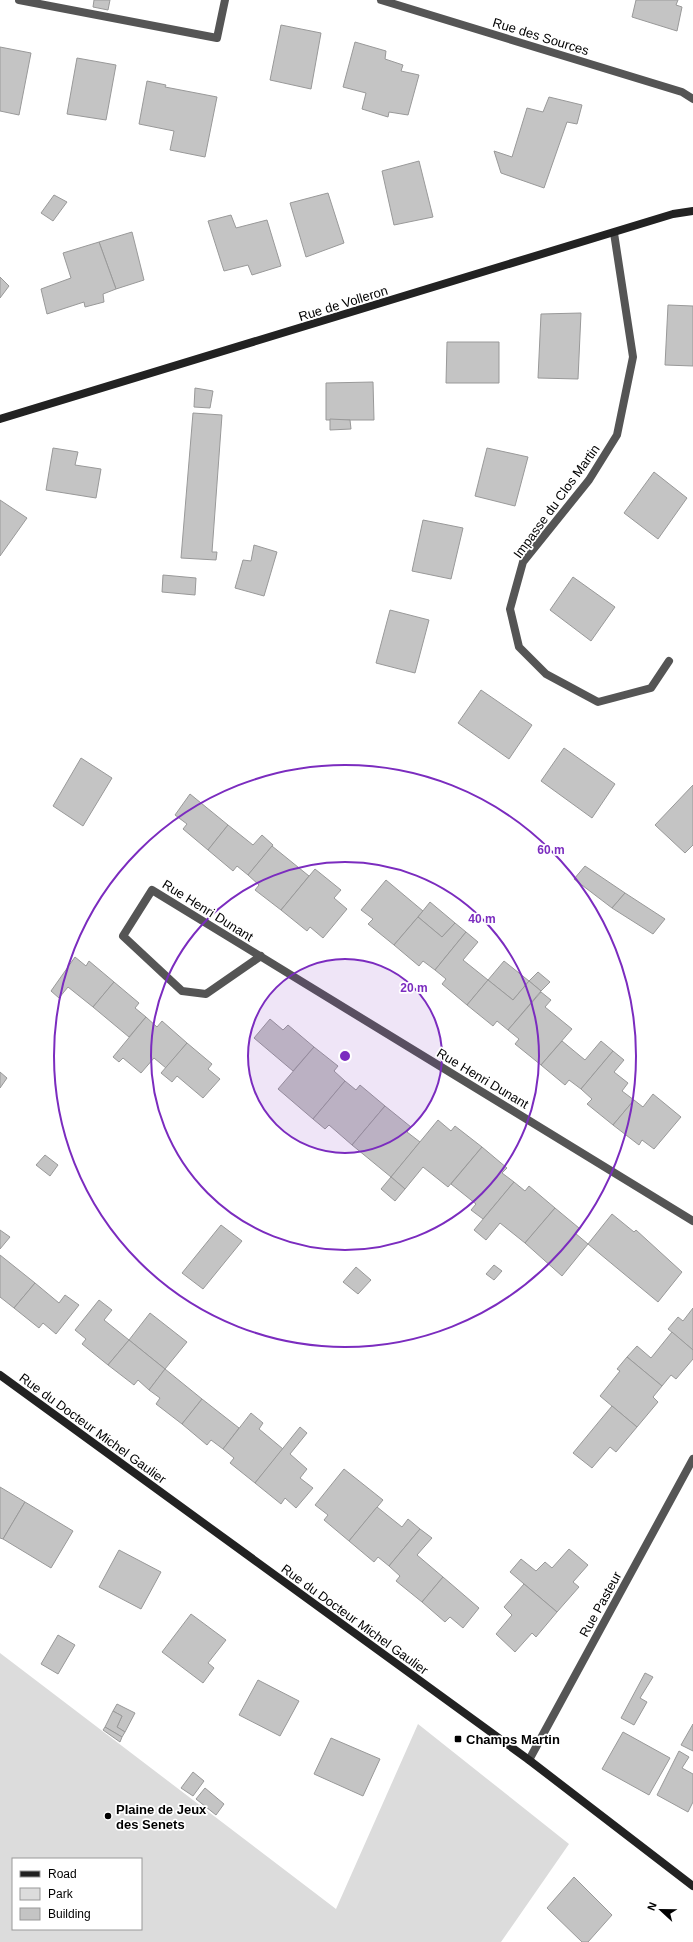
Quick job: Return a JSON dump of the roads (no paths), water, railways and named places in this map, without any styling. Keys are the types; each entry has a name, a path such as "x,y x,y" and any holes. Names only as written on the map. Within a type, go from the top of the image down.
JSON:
{"street":[{"path":"19,0 217,38 226,0"},
{"name":"Rue des Sources","path":"382,0 682,92 693,99"},
{"name":"Rue de Volleron","path":"0,419 673,214 693,211"},
{"name":"Impasse du Clos Martin","path":"614,233 632,357 617,435 589,480 523,562 510,610 518,648 546,674 598,702 651,688 669,661"},
{"name":"Rue Henri Dunant","path":"261,956 206,994 182,991 123,936 152,890 261,956 693,1221"},
{"name":"Rue du Docteur Michel Gaulier","path":"0,1375 529,1760 693,1886"},
{"name":"Rue Pasteur","path":"529,1760 693,1460"}],"place":[{"name":"Champs Martin","path":"458,1739"},
{"name":"Plaine de Jeux des Senets","path":"108,1816"}]}
